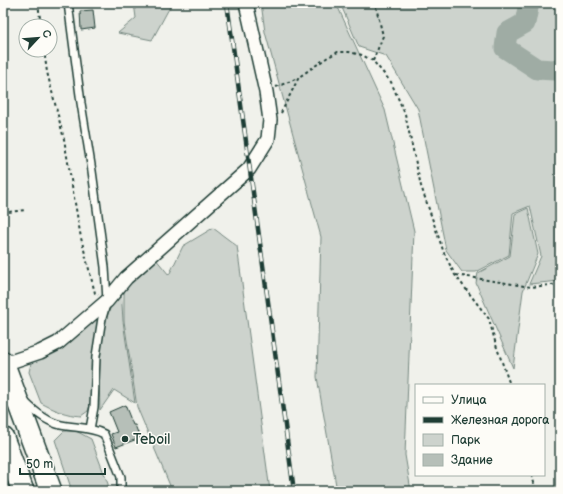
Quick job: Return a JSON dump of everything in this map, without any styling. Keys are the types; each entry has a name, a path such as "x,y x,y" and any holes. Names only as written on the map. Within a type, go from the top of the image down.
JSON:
{"main road":[{"path":"3,363 51,491"},
{"path":"3,438 23,491"}],"street":[{"path":"3,363 40,352 58,343 107,301 126,278 250,169 268,139 270,120 266,92 246,3"}],"lane":[{"path":"68,3 105,267 107,301 102,318 96,356 94,407 90,429"},
{"path":"14,392 34,411 44,418 60,425 90,429 104,434 121,477 120,491"}],"path":[{"path":"38,3 39,18"},
{"path":"373,61 383,36 375,3"},
{"path":"266,92 299,77 328,56 338,52 349,52 362,55 373,61 391,82 405,114 421,186 444,254 455,275 489,319 496,345 510,384"},
{"path":"45,58 47,72 64,139 81,238 95,293 107,301"},
{"path":"278,118 299,77"},
{"path":"3,211 8,212 26,210"},
{"path":"455,275 531,287 560,284"},
{"path":"532,476 536,491"}],"green space":[{"path":"134,3 172,3 152,40 118,33 136,18"},
{"path":"261,3 336,3 385,110 414,231 405,455 411,491 337,491 317,377 321,237 265,32"},
{"path":"340,3 525,3 522,21 503,32 502,51 537,73 554,74 560,72 560,281 529,284 541,256 530,206 513,213 509,255 476,272 462,272 446,250 418,109 386,56 359,47"},
{"path":"532,3 560,3 560,65 546,65 533,61 509,46 511,35 528,26"},
{"path":"528,208 538,254 523,291 513,368 476,283 478,273 510,256 515,214"},
{"path":"213,228 237,246 270,491 170,491 171,488 137,407 124,321 124,289 155,258 169,275 183,246"},
{"path":"121,289 123,321 135,403 114,390 100,410 99,374 102,336 109,311"},
{"path":"101,312 92,357 91,402 88,411 81,416 70,415 41,403 29,372 32,359"},
{"path":"64,431 76,431 91,439 108,484 108,491 72,491 55,440"}],"building":[{"path":"93,10 95,28 81,30 80,11"},
{"path":"125,405 140,438 116,447 111,434 117,432 109,412"}],"waterway":[{"path":"529,3 525,23 507,33 505,48 537,69 554,70 560,68"}],"railway":[{"path":"227,3 294,491"}],"place":[{"name":"Teboil","path":"125,439"}]}
